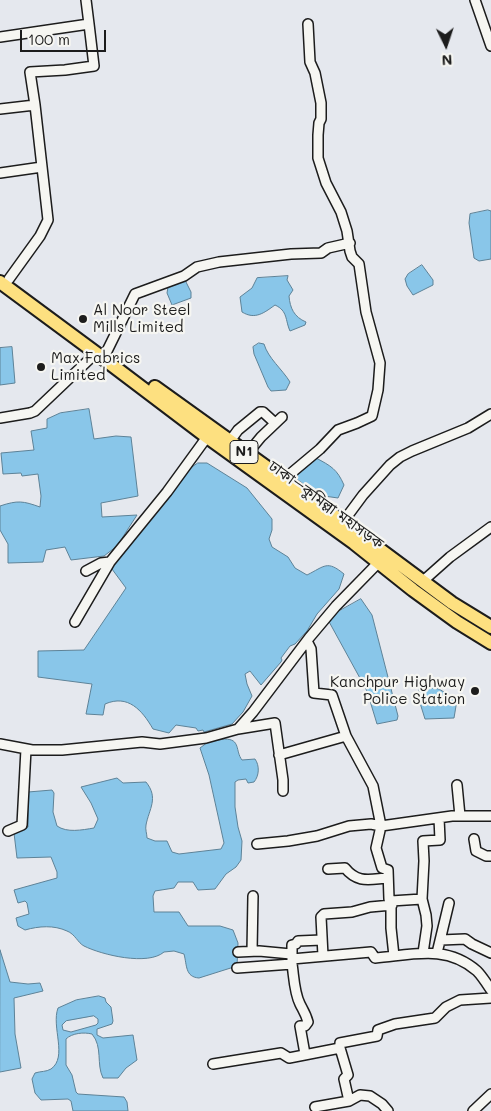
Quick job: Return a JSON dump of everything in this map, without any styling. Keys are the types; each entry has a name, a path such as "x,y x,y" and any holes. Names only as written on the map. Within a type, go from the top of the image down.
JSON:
{"highway":[{"name":"ঢাকা–কুমিল্লা মহাসড়ক","path":"3,278 102,352 230,441 468,614 491,627"},
{"name":"ঢাকা–কুমিল্লা মহাসড়ক","path":"102,352 207,437 354,543 413,590 491,643"},
{"name":"N1","path":"413,590 425,608 456,631 491,651"}],"street":[{"path":"3,278 40,236 48,220 30,72 94,66 86,0"},
{"path":"475,0 491,46"},
{"path":"0,37 89,24"},
{"path":"283,480 320,449 334,433 372,416 375,408 380,363 366,312 359,264 352,257 342,212 326,183 318,158 321,103 315,73 310,62 308,24"},
{"path":"0,109 35,105"},
{"path":"0,173 42,167"},
{"path":"0,418 35,411 102,352 135,294 184,276 197,267 219,262 291,254 321,253 328,248 350,244"},
{"path":"230,441 238,430 260,412 263,412 275,423"},
{"path":"343,522 363,495 400,457 468,428 491,414"},
{"path":"247,454 261,437 282,418"},
{"path":"75,622 110,562 167,492 207,437"},
{"path":"423,581 450,557 491,527"},
{"path":"86,571 101,563 110,562"},
{"path":"238,729 336,606 378,564"},
{"path":"307,641 311,649 314,693 332,695 346,736 373,786 381,826 376,848 382,868 388,870 389,899 392,903 391,928 394,956"},
{"path":"0,744 26,749 62,750 142,742 160,744 206,738 238,729 275,723 283,791"},
{"path":"279,755 346,736"},
{"path":"8,831 22,825 26,749"},
{"path":"457,785 460,816"},
{"path":"257,844 317,836 349,826 371,824 381,826 460,816 491,816"},
{"path":"423,953 426,920 422,899 424,861 422,840 440,840 439,818"},
{"path":"474,839 476,851 486,856 491,856"},
{"path":"328,869 345,868 352,876 360,880 388,878"},
{"path":"252,951 253,896"},
{"path":"324,956 321,917 324,914 352,912 370,907 422,899"},
{"path":"437,954 448,903"},
{"path":"441,940 465,939 491,953"},
{"path":"305,1054 300,1026 305,1026 308,1022 296,990 292,945 298,941 322,940"},
{"path":"238,952 252,951 292,959"},
{"path":"237,968 292,959 371,952 375,958 423,953 450,955 463,960 478,972 491,990"},
{"path":"349,1100 344,1079 348,1075 340,1044 377,1036 378,1030 396,1024 435,1018 446,1007 460,1000 491,998"},
{"path":"213,1064 281,1053 289,1058 340,1048"},
{"path":"473,1111 491,1094"},
{"path":"316,1107 349,1100 360,1095 370,1096 382,1104 388,1111"}],"water":[{"path":"491,211 491,259 479,261 474,258 469,223 470,214"},
{"path":"422,265 433,280 433,285 413,295 405,279 408,274"},
{"path":"288,276 287,280 293,290 289,296 290,304 298,318 306,322 305,325 290,331 284,313 275,305 263,313 255,315 242,312 240,297 252,288 257,278"},
{"path":"185,280 191,292 191,298 172,305 167,293 168,287 176,282"},
{"path":"259,343 264,344 269,354 290,382 286,390 271,391 268,387 254,354 253,347"},
{"path":"12,347 15,383 0,385 0,348"},
{"path":"89,409 94,439 116,436 131,437 138,496 101,503 102,517 137,515 117,546 104,556 71,560 65,547 46,550 43,562 8,563 8,544 0,530 0,506 20,502 40,507 41,496 38,474 22,476 21,473 3,474 1,453 34,450 31,431 47,428 47,419 60,413"},
{"path":"316,458 333,468 339,475 344,485 338,498 324,496 321,490 296,486 292,480 294,472"},
{"path":"198,463 207,463 247,488 272,519 272,530 269,539 272,547 288,557 295,568 307,575 322,567 330,566 344,574 339,589 317,614 307,631 295,644 290,646 281,658 281,662 261,685 250,671 245,674 252,696 243,712 232,724 204,732 203,730 198,731 196,728 176,725 169,733 153,729 139,710 121,701 105,704 103,715 86,714 92,684 38,677 38,651 84,650 126,588 109,565 188,470"},
{"path":"361,599 372,615 398,716 397,720 377,724 367,691 327,618"},
{"path":"419,686 439,689 457,700 454,718 425,719 420,703"},
{"path":"225,739 236,743 242,760 255,759 258,768 257,777 254,782 248,783 246,779 235,782 235,807 242,841 241,860 236,867 226,874 215,889 198,890 193,882 178,882 174,888 155,891 153,896 154,912 179,912 188,926 220,926 233,930 238,943 237,966 199,978 189,973 184,954 174,951 164,952 147,958 125,958 102,953 84,946 70,932 62,929 46,927 25,930 18,926 16,918 29,914 27,903 25,901 18,903 14,890 57,878 57,872 51,857 17,858 14,833 28,827 28,792 52,790 54,793 53,812 57,826 65,830 80,830 94,828 98,819 81,787 117,778 123,783 146,782 153,798 146,827 147,838 155,841 167,841 172,852 179,854 221,849 224,843 209,775 200,748 208,742"},
{"path":"0,950 10,982 40,983 43,991 14,998 15,1034 21,1068 0,1072"},
{"path":"99,996 105,998 111,1007 113,1021 112,1024 97,1029 97,1035 103,1038 133,1035 137,1060 126,1068 118,1078 103,1078 97,1044 92,1034 71,1035 66,1039 66,1065 72,1075 76,1092 78,1094 124,1097 127,1102 128,1111 73,1111 71,1101 68,1099 41,1100 35,1093 32,1079 35,1073 51,1069 56,1064 58,1057 56,1016 58,1008 76,1000","holes":["94,1016 98,1019 96,1025 71,1032 63,1030 62,1025 66,1021"]}],"place":[{"name":"Al Noor Steel Mills Limited","path":"83,319"},
{"name":"Max Fabrics Limited","path":"41,367"},
{"name":"Kanchpur Highway Police Station","path":"475,691"}]}
